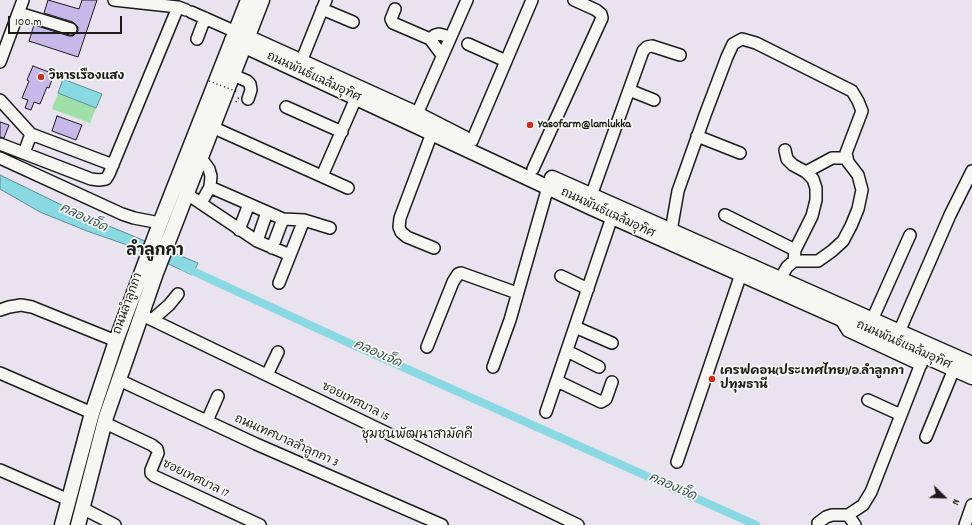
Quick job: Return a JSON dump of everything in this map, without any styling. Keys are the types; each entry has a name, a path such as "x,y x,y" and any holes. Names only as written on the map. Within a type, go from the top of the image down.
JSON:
{"main road":[{"name":"ถนนลำลูกกา","path":"78,525 105,423 119,380 148,317 156,273 233,75 248,0"},
{"name":"ถนนลำลูกกา","path":"62,525 92,413 142,268 159,224 240,39 262,0"},
{"name":"ถนนพันธ์แฉล้มอุทิศ","path":"240,39 301,62 417,114 591,196 899,332 972,367"},
{"name":"ถนนพันธ์แฉล้มอุทิศ","path":"240,39 356,98 612,217 840,318 922,360 954,369 972,367"}],"street":[{"path":"0,62 23,0"},
{"path":"114,0 185,10 205,18 240,39"},
{"path":"417,114 467,0"},
{"path":"472,141 532,0"},
{"path":"533,169 602,18 601,14 596,10 574,0"},
{"path":"301,62 324,5 353,22"},
{"path":"395,9 391,18 393,23 430,39 442,55"},
{"path":"0,144 91,179 106,179 185,10"},
{"path":"19,13 71,29"},
{"path":"197,39 205,18"},
{"path":"430,39 439,34 450,37"},
{"path":"671,231 678,191 727,57 733,44 742,39 756,43 852,91 862,111 846,153 848,162 858,175 862,190 858,209 851,226 843,241 832,251 818,260 794,262 787,267 780,279"},
{"path":"468,44 506,62"},
{"path":"591,196 643,51 647,46 652,46 680,55"},
{"path":"233,75 247,81 250,84 250,90 243,93"},
{"path":"629,90 654,100"},
{"path":"322,176 356,98"},
{"path":"0,100 31,134 113,165"},
{"path":"286,107 342,132"},
{"path":"212,127 348,188"},
{"path":"432,133 400,218 399,227 401,232 408,237 434,248"},
{"path":"24,153 31,134"},
{"path":"697,136 740,152"},
{"path":"785,150 787,159 792,165 806,172 813,179 816,188 816,200 812,216 795,250 794,262"},
{"path":"0,158 83,197 134,218 159,224"},
{"path":"200,158 209,170 211,176 210,187 201,203"},
{"path":"806,172 832,158 846,158"},
{"path":"899,332 950,215 972,171"},
{"path":"83,197 91,179"},
{"path":"210,187 283,219 304,220 330,228"},
{"path":"493,367 510,320 548,187"},
{"path":"187,194 256,241 290,255"},
{"path":"239,230 249,204"},
{"path":"256,241 267,212"},
{"path":"725,215 795,250"},
{"path":"546,412 612,217"},
{"path":"272,248 283,219"},
{"path":"279,283 304,220"},
{"path":"872,320 910,236"},
{"path":"427,347 452,282 458,274 461,273 517,293"},
{"path":"677,462 741,274"},
{"path":"561,276 588,289"},
{"path":"148,317 169,305 178,294"},
{"path":"0,310 21,305 32,307 116,341"},
{"name":"ซอยเทศบาล 15","path":"148,317 578,525"},
{"path":"575,328 612,343"},
{"path":"567,351 599,367"},
{"path":"267,375 278,352"},
{"path":"818,523 826,517 832,515 848,515 863,504 871,492 922,360"},
{"path":"926,437 954,369"},
{"path":"0,373 92,413"},
{"name":"ถนนเทศบาลลำลูกกา 3","path":"119,380 256,444 442,525"},
{"path":"557,381 601,402 606,399 612,382"},
{"path":"207,421 218,396"},
{"path":"868,400 901,415"},
{"name":"ซอยเทศบาล 17","path":"105,423 156,447 158,452 151,470 151,473 154,476 260,525"},
{"path":"0,471 68,500"},
{"path":"965,525 972,505"},
{"path":"82,508 115,525"},
{"path":"848,515 855,525"}],"path":[{"path":"209,81 238,92"}],"green space":[{"path":"58,93 96,108 90,123 52,109"}],"water":[{"path":"63,79 102,94 96,108 58,93"},
{"path":"0,175 80,214 198,263 192,275 130,246 40,212 0,189"}],"building":[{"path":"48,0 79,9 82,0 97,0 78,57 29,41 34,25 69,36 73,36 78,31 78,27 73,22 44,13"},
{"path":"33,66 54,74 49,88 47,87 40,104 34,102 31,110 25,108 28,100 22,98"},
{"path":"57,116 82,125 76,140 52,131"},
{"path":"0,122 9,125 4,138 0,137"}],"waterway":[{"name":"คลองเจ็ด","path":"184,267 349,343 756,525"}],"place":[{"name":"วิหารเรืองแสง","path":"41,77"},
{"name":"Yasofarm@lamlukka","path":"530,125"},
{"name":"เครฟคอน(ประเทศไทย)/อ.ลำลูกกา ปทุมธานี","path":"712,379"}],"district":[{"name":"ลำลูกกา","path":"155,253"},
{"name":"ชุมชนพัฒนาสามัคคี","path":"417,436"}]}
